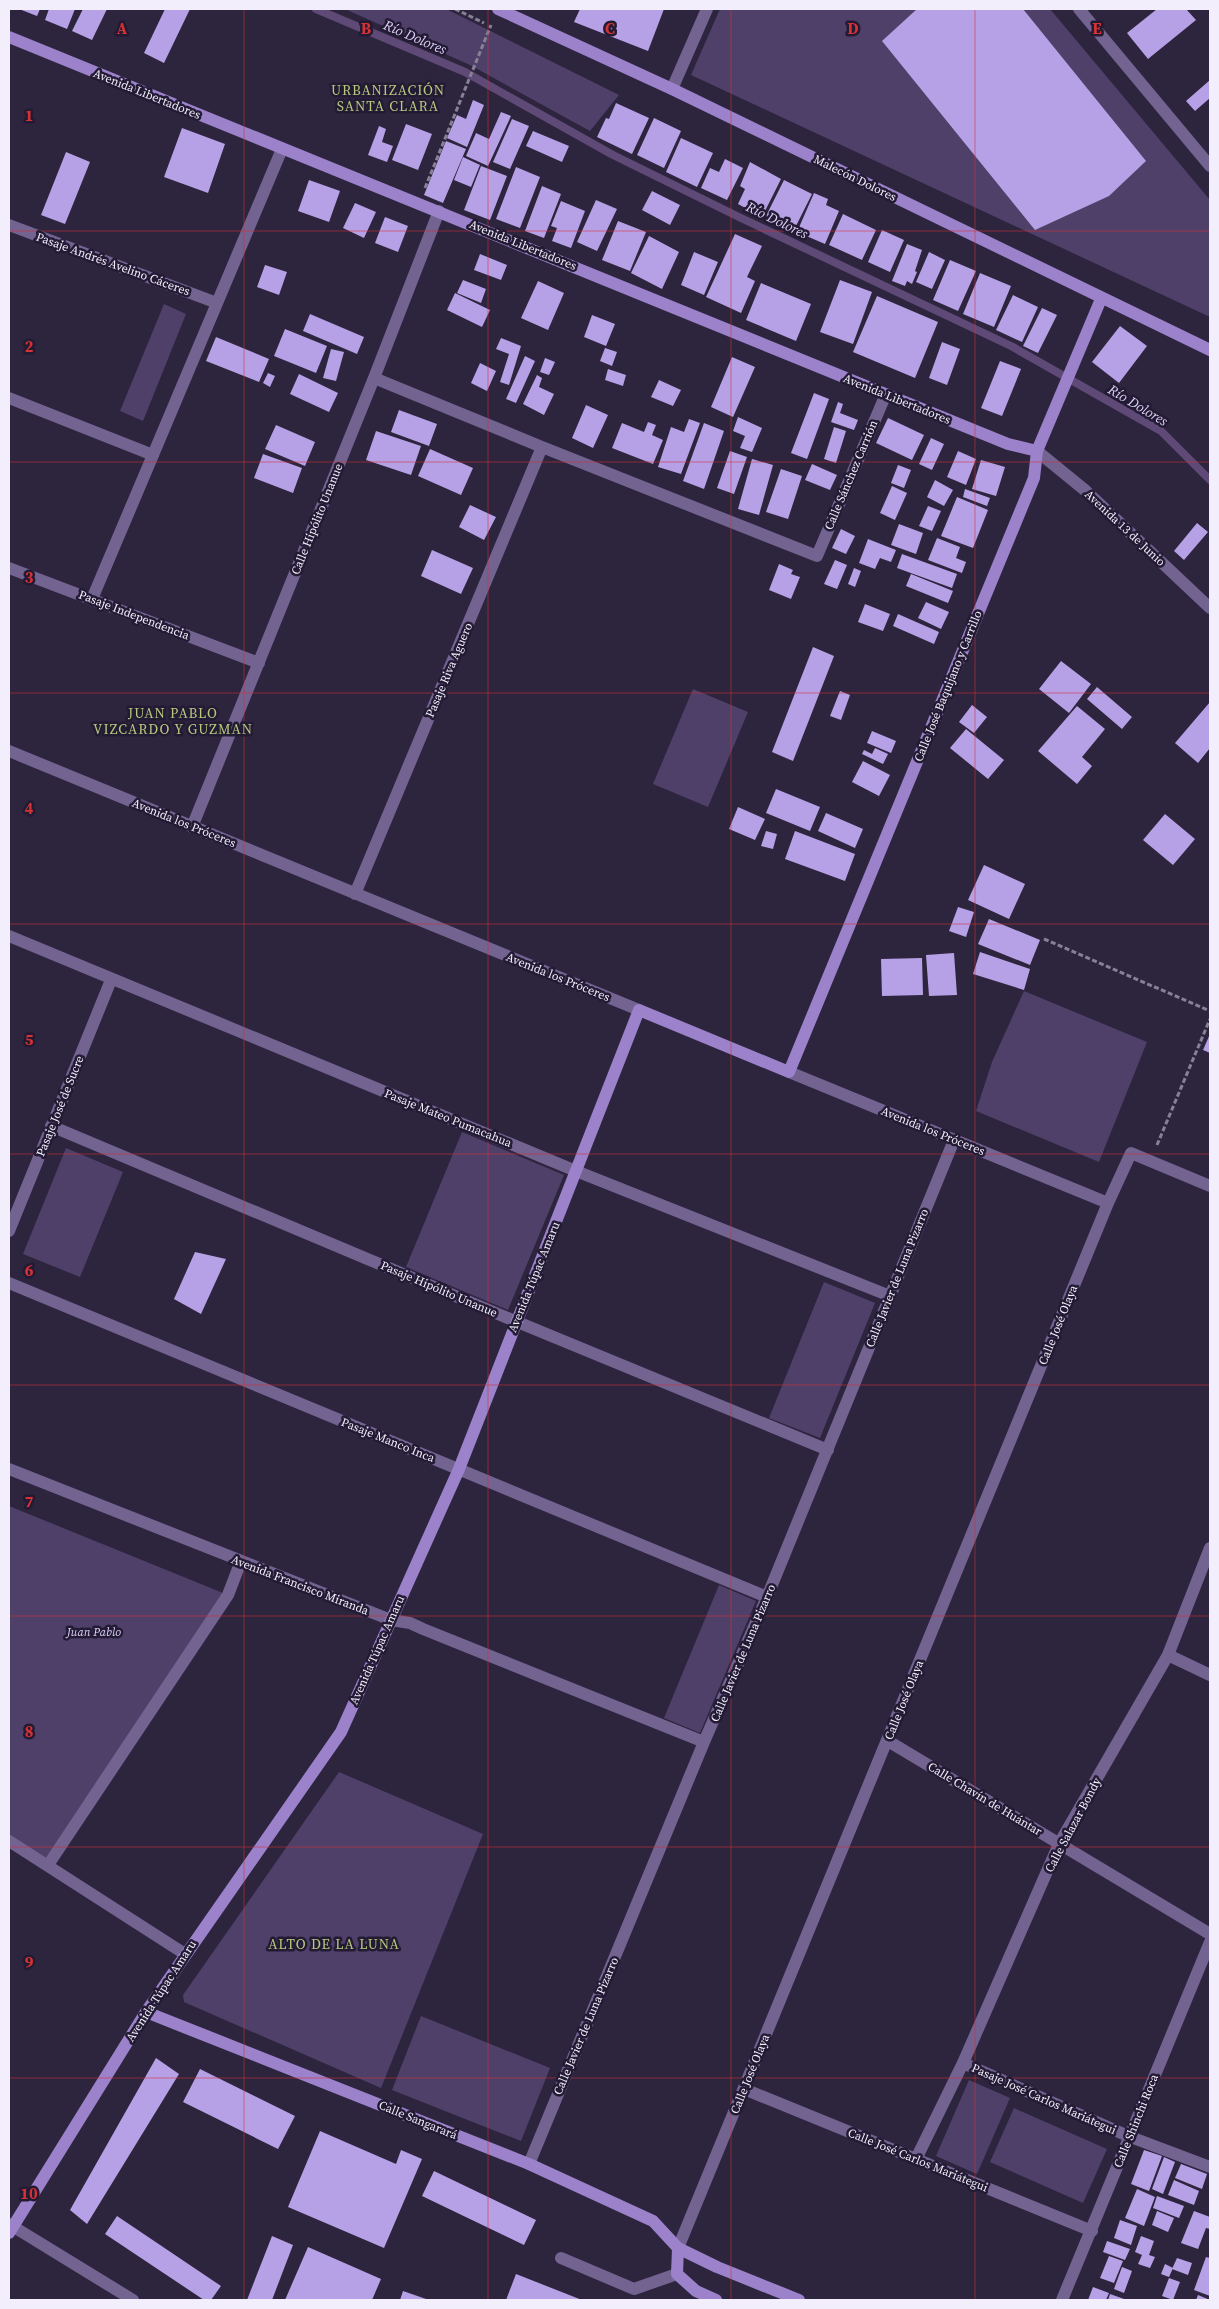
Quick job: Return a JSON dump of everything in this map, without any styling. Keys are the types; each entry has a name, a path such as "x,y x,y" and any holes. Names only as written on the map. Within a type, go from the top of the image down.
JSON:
{"street":[{"name":"Malecón Dolores","path":"498,9 672,89 1101,299 1210,350"},
{"path":"672,89 707,9"},
{"path":"1079,9 1210,166"},
{"name":"Avenida Libertadores","path":"9,37 282,149 439,210 1008,444 1037,451"},
{"path":"92,599 282,149"},
{"name":"Calle Hipólito Unanue","path":"192,827 260,663 439,210"},
{"name":"Pasaje Andrés Avelino Cáceres","path":"9,225 218,302"},
{"name":"Calle José Baquijano y Carrillo","path":"789,1072 1034,478 1037,451 1101,299"},
{"path":"374,378 542,447"},
{"name":"Calle Sánchez Carrión","path":"542,447 817,556 886,394"},
{"path":"9,398 153,455"},
{"name":"Pasaje Riva Aguero","path":"355,894 542,447"},
{"name":"Avenida 13 de Junio","path":"1037,451 1086,490 1210,608"},
{"name":"Pasaje Independencia","path":"9,568 260,663"},
{"name":"Avenida los Próceres","path":"9,751 1108,1204"},
{"name":"Pasaje Mateo Pumacahua","path":"9,936 111,980 576,1171 890,1296"},
{"name":"Pasaje José de Sucre","path":"9,1231 111,980"},
{"name":"Avenida Túpac Amaru","path":"10,2228 146,2012 341,1732 459,1469 515,1321 639,1010"},
{"name":"Pasaje Hipólito Unanue","path":"51,1126 828,1450"},
{"name":"Calle Javier de Luna Pizarro","path":"529,2164 704,1742 768,1597 954,1140"},
{"name":"Calle José Olaya","path":"678,2248 1108,1204 1131,1153 1150,1161"},
{"path":"1150,1161 1210,1186"},
{"name":"Pasaje Manco Inca","path":"9,1283 768,1597"},
{"name":"Avenida Francisco Miranda","path":"9,1469 391,1620 410,1624 704,1742"},
{"name":"Calle Salazar Bondy","path":"916,2159 962,2063 1059,1844 1168,1655 1210,1548"},
{"path":"48,1865 228,1595 241,1561"},
{"path":"1168,1655 1210,1675"},
{"name":"Calle Chavín de Huántar","path":"888,1741 1210,1934"},
{"path":"9,1841 185,1954"},
{"name":"Calle Shinchi Roca","path":"1062,2300 1092,2231 1128,2136 1210,1942"},
{"name":"Calle Sangarará","path":"146,2012 529,2164 653,2221 678,2248"},
{"name":"Pasaje José Carlos Mariátegui","path":"962,2063 1128,2136 1210,2167"},
{"name":"Calle José Carlos Mariátegui","path":"744,2089 1092,2231"},
{"path":"10,2228 133,2300"},
{"path":"677,2274 678,2248 717,2267 799,2300"},
{"path":"561,2258 634,2289 677,2274"},
{"path":"677,2274 696,2291 716,2300"}],"path":[{"path":"455,9 490,26"},
{"path":"419,202 480,48 498,9"},
{"path":"1044,940 1210,1011"},
{"path":"1150,1161 1210,1019"}],"green space":[{"path":"345,9 446,9 619,95 590,131 470,65"},
{"path":"720,9 1050,9 1210,200 1210,317 691,75"},
{"path":"164,304 186,314 143,421 120,411"},
{"path":"693,689 748,712 708,807 653,784"},
{"path":"1024,991 1147,1042 1099,1162 976,1111 992,1062"},
{"path":"462,1132 564,1175 508,1310 406,1267"},
{"path":"66,1148 123,1172 80,1277 23,1254"},
{"path":"824,1282 875,1303 820,1438 769,1418"},
{"name":"Juan Pablo","path":"9,1506 223,1593 42,1863 9,1841"},
{"path":"719,1585 756,1601 700,1733 664,1718"},
{"path":"339,1772 483,1834 381,2088 184,2002 183,1995"},
{"path":"421,2016 550,2068 521,2141 392,2090"},
{"path":"969,2080 1010,2098 977,2174 936,2156"},
{"path":"1014,2108 1107,2149 1083,2203 990,2162"}],"building":[{"path":"19,9 40,9 37,16"},
{"path":"49,9 75,9 67,29 45,20"},
{"path":"83,9 107,9 92,40 72,31"},
{"path":"165,9 190,9 164,63 144,53"},
{"path":"580,9 664,9 648,51 574,22"},
{"path":"917,9 1023,9 1146,161 1109,196 1035,230 882,41"},
{"path":"1157,9 1186,9 1196,20 1148,59 1127,33"},
{"path":"1210,80 1210,98 1195,111 1186,101"},
{"path":"473,100 484,105 467,147 447,138 457,115 466,119"},
{"path":"616,103 649,118 632,154 597,137 606,118 609,119"},
{"path":"501,112 511,116 488,166 466,156 476,133 489,139"},
{"path":"654,118 681,131 664,168 637,155"},
{"path":"512,119 529,126 510,169 493,162"},
{"path":"406,124 432,134 418,170 392,160"},
{"path":"379,126 386,129 382,142 393,146 387,162 368,155"},
{"path":"182,128 225,144 208,193 164,177"},
{"path":"533,131 569,146 562,162 526,146"},
{"path":"681,138 713,153 697,187 666,172"},
{"path":"446,141 466,149 443,203 424,195"},
{"path":"66,152 90,162 65,224 41,215"},
{"path":"463,157 480,165 471,187 454,180"},
{"path":"725,159 743,168 727,200 701,188 710,168 719,172"},
{"path":"750,162 781,179 762,217 738,204 745,189 740,186"},
{"path":"481,166 507,176 490,220 464,210"},
{"path":"516,167 540,177 520,228 496,219"},
{"path":"309,180 340,191 329,222 298,211"},
{"path":"784,180 812,194 794,230 766,216"},
{"path":"542,186 561,194 544,238 525,231"},
{"path":"652,191 680,205 670,225 642,210"},
{"path":"814,193 828,199 826,205 839,211 825,244 797,232"},
{"path":"596,200 617,209 597,251 577,242"},
{"path":"561,201 585,211 571,248 552,241 557,228 551,226"},
{"path":"355,203 376,212 364,238 343,228"},
{"path":"843,214 876,230 862,260 829,245"},
{"path":"385,217 408,226 398,252 375,243"},
{"path":"618,221 646,232 630,271 602,260"},
{"path":"882,230 904,240 890,272 868,262"},
{"path":"735,234 762,246 747,277 755,281 741,313 706,297"},
{"path":"649,236 679,252 662,289 631,273"},
{"path":"907,244 922,250 912,284 907,281 905,286 892,281"},
{"path":"694,252 718,262 704,295 681,285"},
{"path":"929,252 945,260 932,289 916,282"},
{"path":"480,254 507,265 501,280 474,270"},
{"path":"950,260 976,271 958,311 933,300"},
{"path":"265,265 287,272 279,295 257,287"},
{"path":"980,273 1011,286 994,327 963,314"},
{"path":"463,280 486,289 481,303 457,293"},
{"path":"840,280 872,292 853,344 820,332"},
{"path":"538,281 564,293 548,330 521,318"},
{"path":"761,283 811,304 796,341 746,320"},
{"path":"455,293 490,310 482,327 447,310"},
{"path":"1013,295 1038,307 1022,342 996,330"},
{"path":"877,296 938,322 915,378 853,352"},
{"path":"1042,308 1057,315 1038,353 1023,346"},
{"path":"310,314 364,337 357,354 303,331"},
{"path":"592,315 615,324 606,346 584,337"},
{"path":"1120,326 1147,346 1119,383 1092,362"},
{"path":"285,329 327,346 316,373 274,356"},
{"path":"216,337 269,359 259,382 206,361"},
{"path":"501,338 521,346 509,385 500,382 509,354 496,349"},
{"path":"942,342 960,349 947,385 929,378"},
{"path":"605,348 617,352 612,366 600,361"},
{"path":"331,349 344,352 336,381 323,378"},
{"path":"525,356 535,361 516,403 506,399"},
{"path":"732,357 755,367 733,417 711,407"},
{"path":"545,358 555,362 549,375 540,372"},
{"path":"1000,361 1021,369 1002,416 981,408"},
{"path":"480,363 496,371 487,391 471,383"},
{"path":"608,369 626,375 623,386 605,380"},
{"path":"268,373 275,376 270,387 263,383"},
{"path":"299,374 338,393 329,412 290,394"},
{"path":"537,375 542,378 539,387 554,394 544,415 523,404"},
{"path":"659,380 681,390 673,406 651,397"},
{"path":"814,393 829,399 807,459 791,453"},
{"path":"838,402 843,404 840,413 858,420 854,430 831,422"},
{"path":"586,405 608,415 593,448 572,438"},
{"path":"399,410 437,424 429,446 391,432"},
{"path":"738,417 762,428 752,452 740,448 745,436 733,431"},
{"path":"888,418 924,435 912,460 876,443"},
{"path":"689,419 700,423 681,474 658,467 671,427 684,432"},
{"path":"648,422 656,425 652,435 663,440 653,464 612,448 622,423 644,432"},
{"path":"704,423 724,431 704,489 683,481"},
{"path":"276,425 315,442 305,466 265,449"},
{"path":"834,427 846,431 836,463 824,459"},
{"path":"376,431 421,446 411,475 366,460"},
{"path":"931,438 944,444 932,470 919,464"},
{"path":"430,449 473,468 461,495 418,476"},
{"path":"730,451 747,457 734,494 717,488"},
{"path":"958,451 976,459 966,485 947,477"},
{"path":"263,454 302,468 293,493 254,478"},
{"path":"752,459 773,465 759,515 738,509"},
{"path":"981,460 1005,467 996,496 972,489"},
{"path":"812,464 837,475 830,490 805,480"},
{"path":"898,465 911,470 904,488 891,483"},
{"path":"781,469 802,476 788,519 766,512"},
{"path":"935,480 953,490 944,506 927,497"},
{"path":"892,486 907,493 895,520 880,513"},
{"path":"965,489 990,498 987,506 963,497"},
{"path":"957,497 988,510 973,548 941,536"},
{"path":"470,505 496,517 484,540 459,527"},
{"path":"928,506 941,511 932,531 919,526"},
{"path":"1197,523 1208,532 1184,560 1174,551"},
{"path":"899,524 923,533 916,554 891,545"},
{"path":"841,529 855,536 846,554 832,548"},
{"path":"937,538 960,547 956,558 966,562 962,573 928,560"},
{"path":"868,539 896,550 891,562 880,558 875,569 859,563"},
{"path":"432,550 473,568 461,594 421,576"},
{"path":"902,554 957,574 952,588 897,568"},
{"path":"835,560 847,565 837,589 824,584"},
{"path":"779,564 793,570 791,574 800,577 791,599 769,590"},
{"path":"854,568 861,571 855,587 848,584"},
{"path":"911,574 953,591 948,603 906,586"},
{"path":"926,602 949,612 941,629 918,618"},
{"path":"865,604 890,614 883,631 858,622"},
{"path":"898,614 939,632 934,644 893,626"},
{"path":"813,647 834,656 793,761 772,752"},
{"path":"1061,661 1091,684 1069,713 1039,689"},
{"path":"1097,687 1132,717 1122,729 1087,699"},
{"path":"840,691 850,695 841,720 830,716"},
{"path":"1210,702 1210,748 1198,763 1175,743"},
{"path":"972,705 987,717 974,733 959,722"},
{"path":"1077,706 1105,729 1082,757 1092,766 1077,784 1038,751"},
{"path":"966,729 1004,760 988,779 950,748"},
{"path":"872,731 896,741 891,753 867,743"},
{"path":"875,748 888,754 883,764 862,754 864,750 872,754"},
{"path":"863,761 890,775 879,796 852,782"},
{"path":"776,789 820,807 810,831 766,813"},
{"path":"738,807 765,819 755,840 729,829"},
{"path":"826,813 863,829 855,848 818,831"},
{"path":"1165,814 1195,839 1173,865 1143,840"},
{"path":"766,831 777,834 773,849 761,846"},
{"path":"795,831 855,854 845,881 785,859"},
{"path":"984,865 1025,884 1009,919 968,900"},
{"path":"958,907 974,912 966,937 949,931"},
{"path":"989,919 1040,940 1030,965 978,944"},
{"path":"980,952 1030,969 1024,990 973,974"},
{"path":"954,953 957,995 929,996 926,955"},
{"path":"922,958 923,995 882,996 881,959"},
{"path":"1210,1034 1210,1053 1203,1050"},
{"path":"195,1252 226,1259 201,1314 174,1299"},
{"path":"156,2058 179,2074 87,2224 70,2210"},
{"path":"200,2069 295,2116 278,2149 183,2102"},
{"path":"320,2131 396,2164 401,2150 422,2159 384,2248 288,2207"},
{"path":"1144,2150 1162,2156 1149,2191 1131,2184"},
{"path":"1164,2157 1175,2162 1163,2194 1152,2189"},
{"path":"1181,2164 1207,2174 1202,2189 1175,2178"},
{"path":"434,2171 536,2220 524,2245 422,2196"},
{"path":"1174,2180 1199,2191 1194,2205 1168,2195"},
{"path":"1137,2189 1155,2197 1144,2226 1125,2218"},
{"path":"1157,2196 1184,2206 1179,2218 1153,2208"},
{"path":"1157,2211 1174,2218 1168,2232 1152,2225"},
{"path":"1194,2211 1210,2217 1210,2229 1206,2228 1198,2249 1181,2243"},
{"path":"117,2216 221,2286 211,2300 204,2300 105,2234"},
{"path":"1120,2220 1137,2226 1131,2245 1114,2238"},
{"path":"272,2236 293,2245 272,2300 247,2300"},
{"path":"1141,2236 1154,2241 1149,2255 1155,2257 1150,2268 1138,2264 1142,2255 1135,2252"},
{"path":"1107,2241 1130,2249 1125,2260 1103,2252"},
{"path":"308,2247 381,2279 372,2300 285,2300"},
{"path":"1109,2256 1123,2261 1114,2283 1100,2278"},
{"path":"1206,2257 1210,2258 1210,2296 1194,2290"},
{"path":"1177,2258 1192,2263 1188,2275 1172,2269"},
{"path":"1165,2264 1173,2268 1169,2277 1161,2274"},
{"path":"1122,2267 1132,2271 1124,2293 1114,2289"},
{"path":"516,2274 582,2300 506,2300"},
{"path":"1169,2278 1180,2282 1173,2300 1162,2296"},
{"path":"1093,2287 1109,2293 1106,2300 1088,2300"},
{"path":"403,2291 429,2300 400,2300"},
{"path":"1110,2294 1127,2300 1108,2300"},
{"path":"1198,2295 1210,2300 1196,2300"}],"waterway":[{"name":"Río Dolores","path":"316,9 465,72 613,155 1011,346 1161,431 1210,480"}],"district":[{"name":"URBANIZACIÓN SANTA CLARA","path":"388,98"},
{"name":"JUAN PABLO VIZCARDO Y GUZMAN","path":"173,722"},
{"name":"ALTO DE LA LUNA","path":"334,1944"}]}
